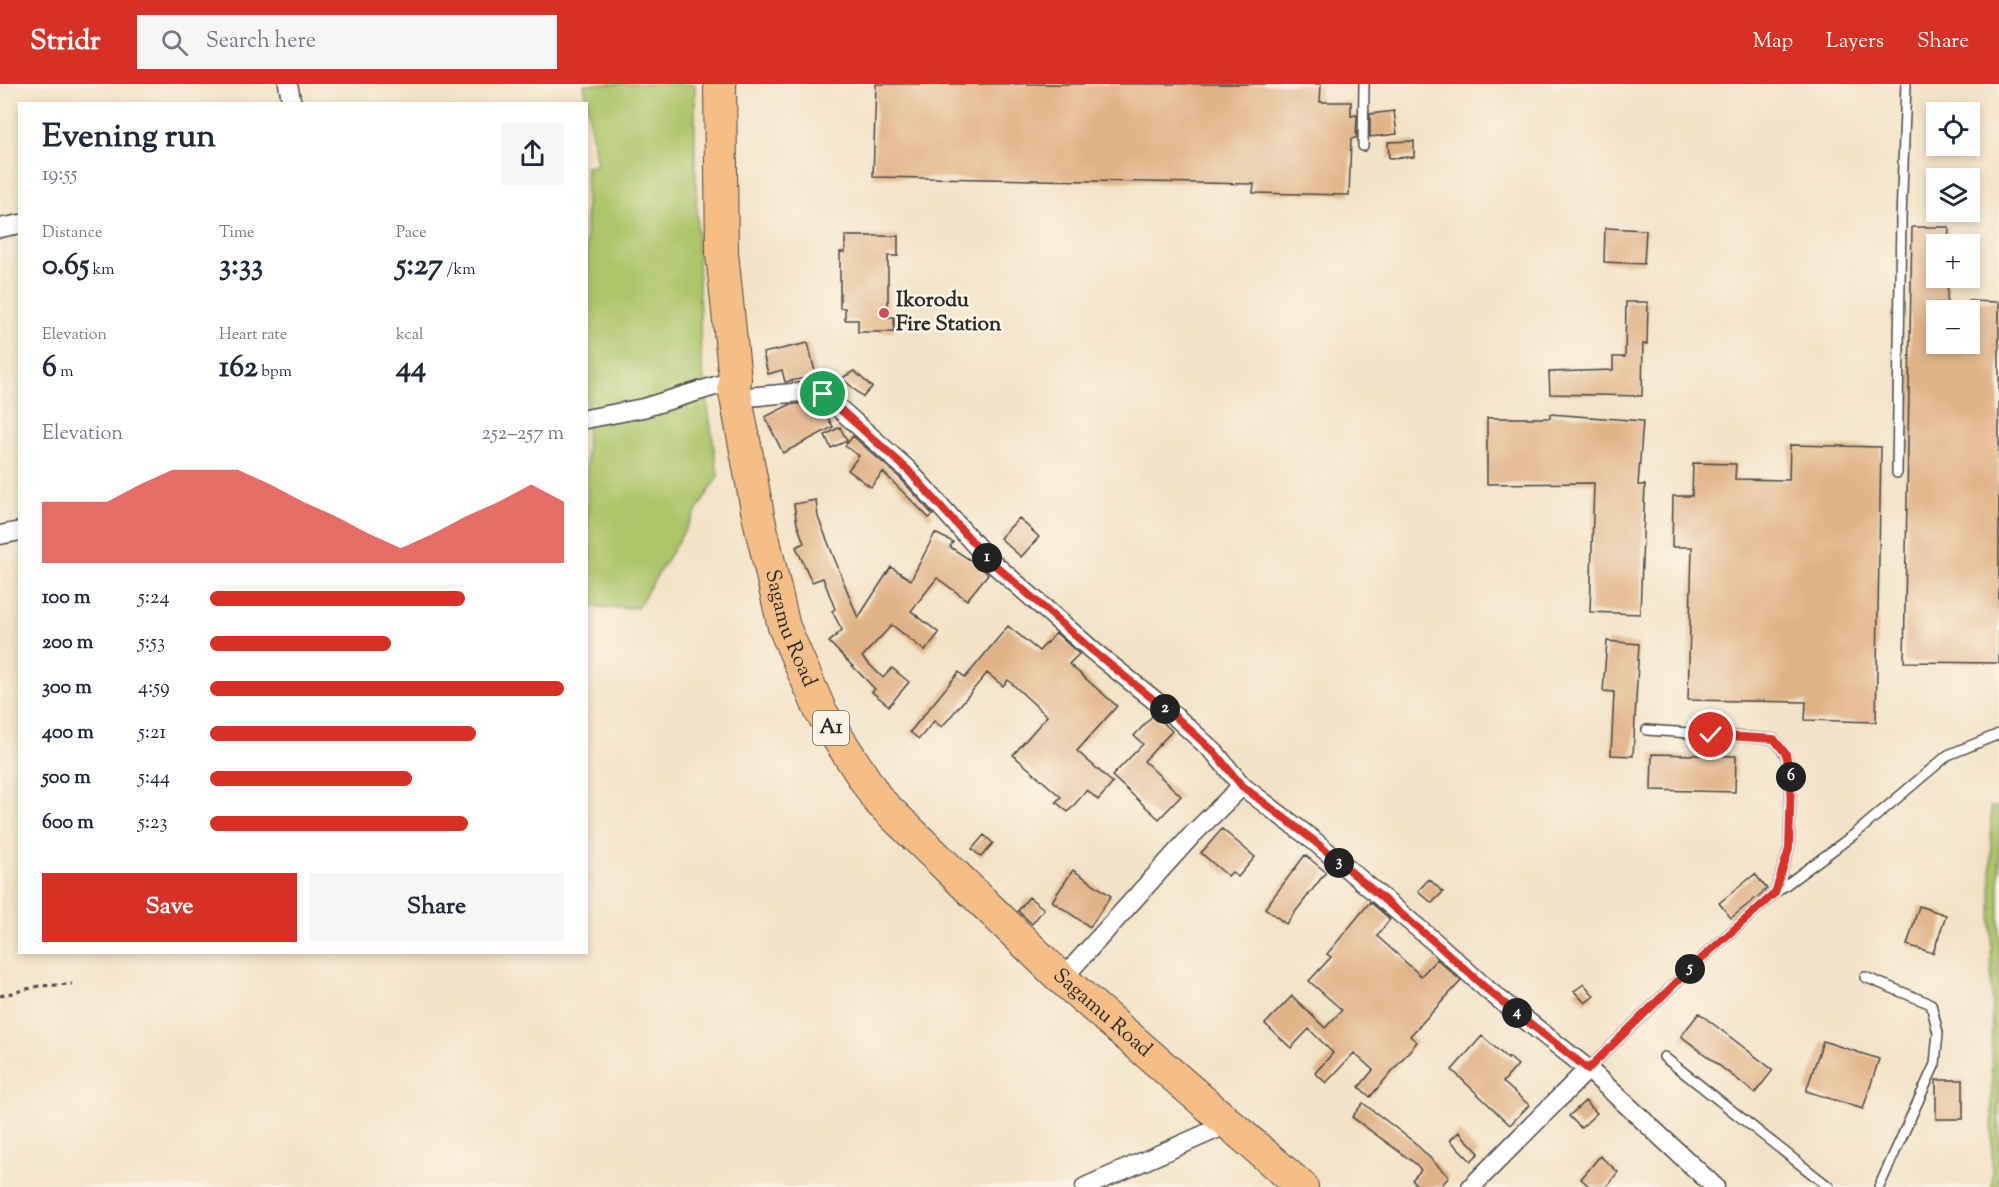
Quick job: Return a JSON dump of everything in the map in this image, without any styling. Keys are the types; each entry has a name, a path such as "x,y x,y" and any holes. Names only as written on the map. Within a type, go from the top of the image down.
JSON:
{"highway":[{"name":"Sagamu Road","path":"720,84 722,253 736,389 758,515 784,627 820,712 878,800 1062,979 1302,1187"}],"street":[{"path":"288,84 292,102"},
{"path":"0,228 18,225"},
{"path":"588,419 736,389 823,394 908,470 987,558 1093,651 1178,719 1215,753 1242,786 1304,833 1437,944 1490,992 1588,1069 1715,1187"},
{"path":"0,535 18,531"},
{"path":"1062,979 1192,835 1242,786"},
{"path":"1471,1187 1588,1069"},
{"path":"1085,1187 1228,1124"}],"lane":[{"path":"1363,146 1364,84"},
{"path":"1897,473 1901,219 1906,84"},
{"path":"1647,730 1774,739 1786,754 1791,780 1789,849 1775,893"},
{"path":"1588,1069 1692,967 1775,893 1856,833 1948,755 1999,734"},
{"path":"1865,977 1931,1004 1938,1033 1935,1064 1880,1187"},
{"path":"1664,1057 1829,1187"}],"path":[{"path":"0,996 39,986 72,984"}],"green space":[{"path":"584,84 695,84 701,358 718,476 637,608 588,607 588,167 597,165"},
{"path":"1991,807 1999,807 1999,1187 1992,1187"}],"building":[{"path":"876,84 1321,84 1320,102 1351,102 1351,116 1357,115 1356,138 1351,139 1349,195 1253,193 1254,184 873,177"},
{"path":"1394,111 1397,134 1370,137 1370,114"},
{"path":"1414,141 1414,157 1389,158 1388,142"},
{"path":"1912,227 1949,227 1949,234 1926,234 1926,288 1948,288 1947,300 1926,300 1926,354 1980,354 1980,301 1999,302 1999,663 1904,662"},
{"path":"1605,228 1646,230 1644,264 1604,262"},
{"path":"845,236 898,236 898,256 888,256 888,317 894,317 894,332 858,332 858,320 845,320 845,308 840,308 840,252 845,252"},
{"path":"1626,302 1648,302 1647,344 1643,344 1642,396 1550,394 1549,372 1613,370 1613,357 1625,357"},
{"path":"808,343 816,376 785,382 782,370 768,374 763,353"},
{"path":"854,371 872,387 863,397 842,378"},
{"path":"813,402 823,409 833,427 783,453 765,417 789,405"},
{"path":"1550,414 1643,421 1638,485 1645,485 1640,614 1590,612 1594,483 1487,484 1487,418 1550,418"},
{"path":"840,427 847,441 831,448 825,435"},
{"path":"853,436 900,478 933,515 929,518 883,472 871,487 848,470 859,456 845,446"},
{"path":"1790,445 1881,447 1876,722 1805,720 1806,702 1688,700 1692,547 1672,547 1673,496 1692,496 1693,463 1736,464 1735,479 1789,480"},
{"path":"816,500 818,517 858,618 891,567 911,580 935,533 953,542 950,547 988,574 967,600 937,578 911,611 939,633 925,651 892,625 862,657 883,678 892,668 909,682 889,706 872,692 875,689 829,642 842,630 832,611 835,609 823,578 812,582 796,547 804,543 797,524 794,504"},
{"path":"1019,518 1039,537 1021,557 1000,538"},
{"path":"1008,626 1039,651 1056,633 1079,654 1069,664 1117,706 1077,751 1113,783 1098,800 1087,790 1068,812 1056,802 1061,797 1013,755 1047,716 1008,680 1003,686 987,673 942,727 934,721 919,739 910,732 959,672 965,678"},
{"path":"1607,641 1639,644 1633,756 1611,755 1614,692 1603,691"},
{"path":"1154,714 1172,731 1144,761 1181,796 1159,819 1112,776 1143,744 1134,736"},
{"path":"1652,754 1736,756 1735,792 1651,790"},
{"path":"1222,829 1255,857 1238,877 1232,872 1228,876 1201,853"},
{"path":"984,835 993,843 981,857 972,849"},
{"path":"1305,855 1326,872 1286,924 1265,908"},
{"path":"1073,870 1111,896 1090,927 1052,901"},
{"path":"1755,874 1767,889 1731,918 1719,903"},
{"path":"1429,879 1443,892 1432,903 1418,891"},
{"path":"1029,897 1044,909 1032,924 1018,911"},
{"path":"1370,902 1390,919 1377,936 1421,976 1437,959 1461,981 1410,1036 1417,1042 1370,1097 1359,1087 1373,1070 1354,1053 1326,1083 1315,1073 1333,1053 1309,1029 1291,1048 1265,1024 1292,996 1325,1028 1342,1010 1309,981 1331,957 1327,954"},
{"path":"1919,906 1946,915 1933,953 1907,945"},
{"path":"1584,984 1594,996 1585,1003 1574,991"},
{"path":"1699,1013 1773,1070 1755,1093 1681,1036"},
{"path":"1482,1036 1518,1065 1503,1082 1529,1105 1510,1125 1452,1070"},
{"path":"1823,1041 1879,1059 1863,1109 1806,1091"},
{"path":"1936,1080 1963,1080 1963,1119 1936,1119"},
{"path":"1585,1101 1597,1113 1581,1128 1569,1116"},
{"path":"1363,1103 1414,1142 1449,1177 1440,1187 1419,1187 1412,1180 1421,1170 1416,1164 1352,1117"},
{"path":"1459,1132 1479,1153 1471,1161 1450,1140"},
{"path":"1600,1156 1618,1172 1606,1187 1590,1187 1581,1179"}],"place":[{"name":"Ikorodu Fire Station","path":"884,313"}],"route":[{"path":"823,394 908,470 987,558 1093,651 1178,719 1215,753 1242,786 1280,813 1437,944 1490,992 1588,1069 1692,967 1775,893 1789,849 1791,780 1786,754 1774,739 1711,735"}]}
